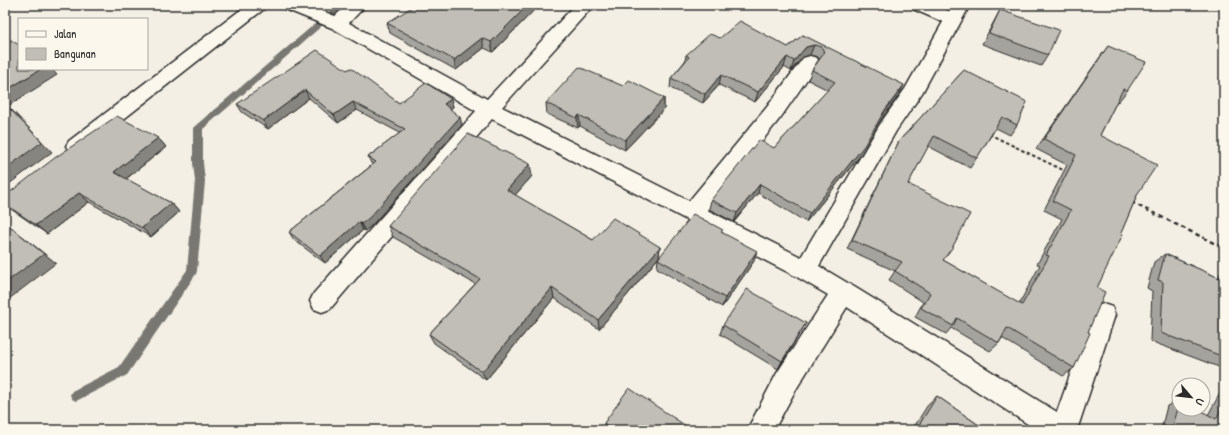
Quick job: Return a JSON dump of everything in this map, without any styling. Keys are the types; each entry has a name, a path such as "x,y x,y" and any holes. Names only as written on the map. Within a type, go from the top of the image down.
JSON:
{"street":[{"path":"59,159 258,5"},
{"path":"291,5 335,23 399,57 489,109 805,270 843,292 1062,430 1103,315"},
{"path":"335,23 357,5"},
{"path":"322,301 489,109 585,5"},
{"path":"805,270 890,126 912,93 956,12 919,5"},
{"path":"692,213 774,112 810,62"},
{"path":"760,430 786,382 843,292"}],"path":[{"path":"988,133 1070,174"},
{"path":"1125,199 1224,248"}],"building":[{"path":"415,5 528,5 491,42 482,38 454,60 387,23"},
{"path":"1000,10 1059,30 1048,55 989,33"},
{"path":"740,21 788,47 803,35 904,85 885,110 864,146 810,213 760,184 737,213 711,200 759,140 774,148 835,82 812,70 824,53 822,47 814,45 806,47 794,61 787,57 758,92 721,75 705,94 671,78 689,57 686,55 710,34 720,38"},
{"path":"11,40 18,44 18,70 39,70 5,91 5,43"},
{"path":"1108,46 1146,62 1127,91 1123,89 1100,135 1157,165 1138,193 1121,233 1123,234 1097,288 1105,292 1088,332 1090,333 1074,368 1007,328 999,343 957,318 953,326 921,308 930,293 895,271 902,262 852,240 899,141 964,70 1027,102 1017,125 1002,117 977,158 934,136 908,184 970,214 952,248 943,260 1022,305 1049,256 1046,255 1071,210 1053,201 1076,155 1044,139"},
{"path":"317,50 347,70 351,68 399,103 426,83 451,99 444,104 460,117 369,218 361,224 359,222 320,256 289,232 376,162 368,157 405,129 353,102 334,115 305,90 263,121 237,104"},
{"path":"579,67 623,86 629,80 664,98 625,140 579,115 577,118 546,103"},
{"path":"5,104 42,142 5,169"},
{"path":"117,116 158,138 114,172 171,203 142,228 79,193 36,225 5,204 5,196 56,157"},
{"path":"468,134 530,164 507,190 593,240 613,218 660,247 598,320 552,288 482,372 429,334 480,279 388,226"},
{"path":"693,214 723,230 721,232 757,251 725,298 658,259"},
{"path":"5,223 44,254 5,283"},
{"path":"1165,254 1224,280 1224,357 1161,333 1163,282 1158,280"},
{"path":"747,289 806,323 782,361 723,325"},
{"path":"629,388 692,430 613,430 604,423"},
{"path":"937,396 986,430 916,430"},
{"path":"1224,404 1224,430 1172,430 1176,417 1211,416 1216,419"}],"waterway":[{"path":"76,395 123,371 192,271 200,181 198,163 198,128 342,5"}]}
